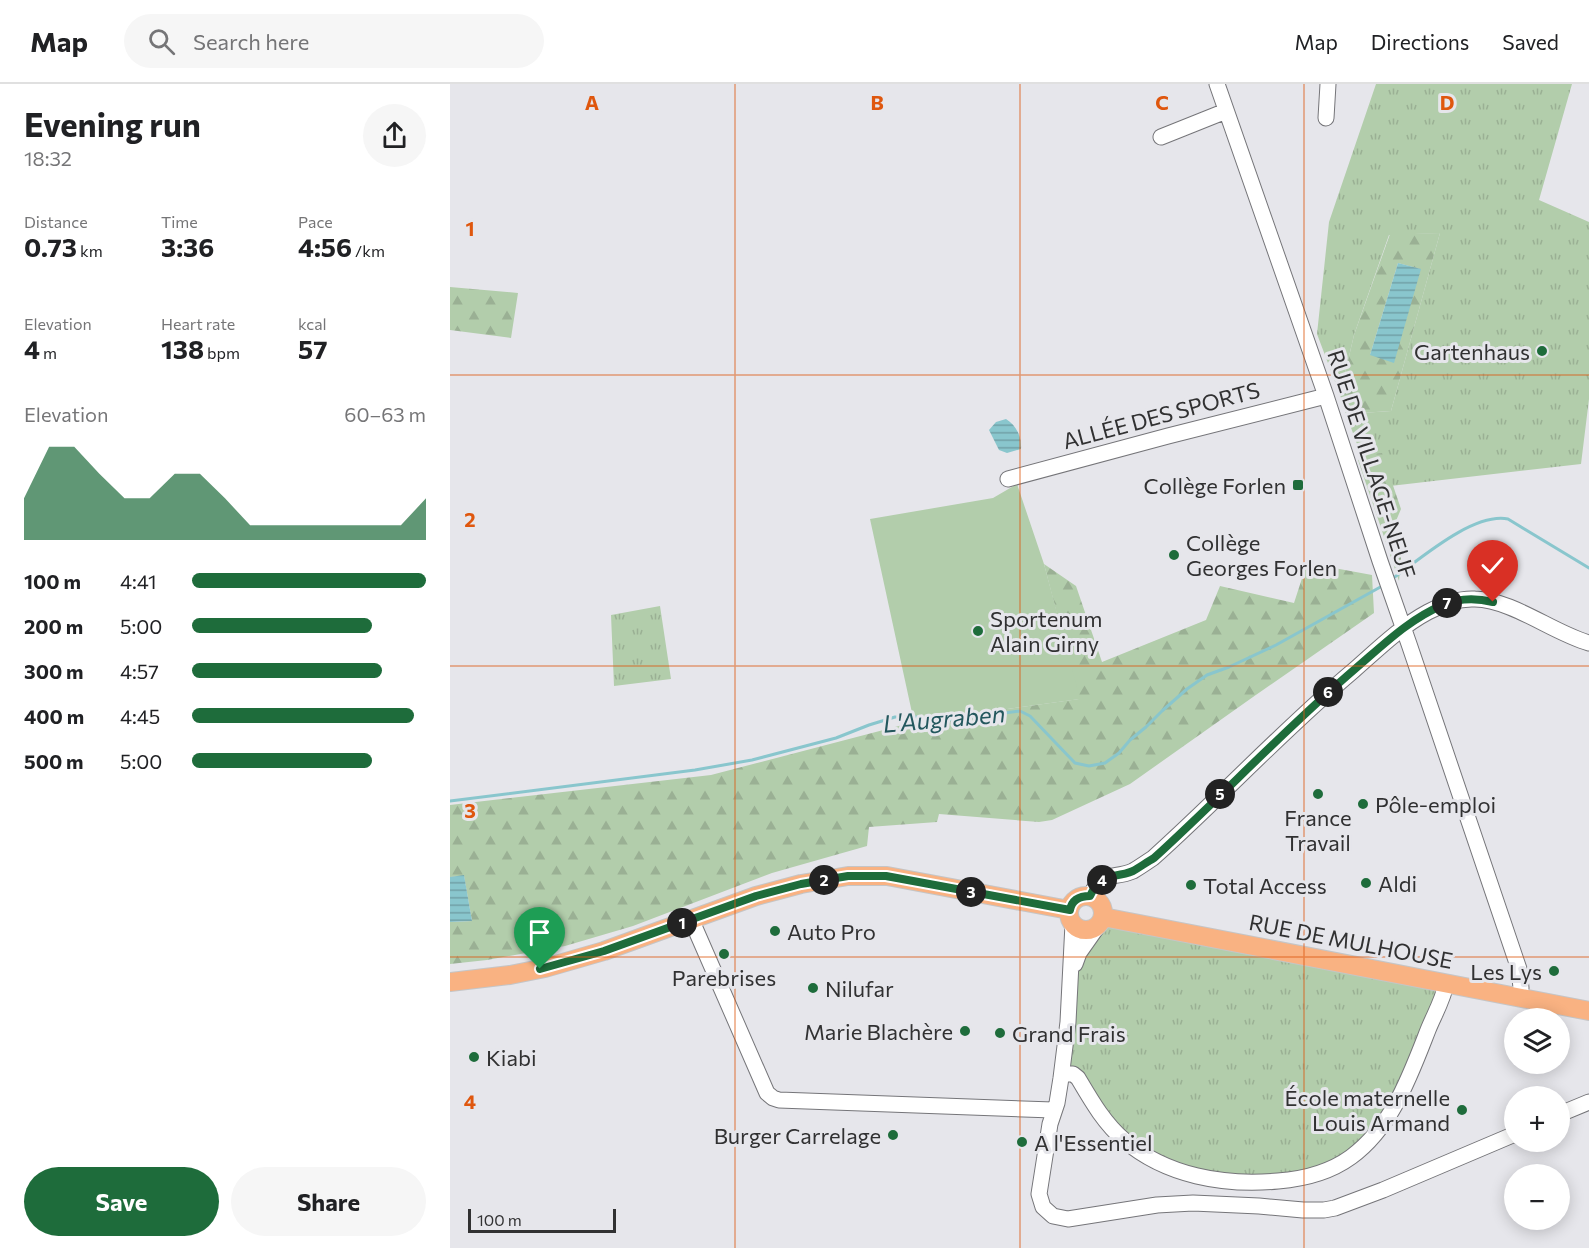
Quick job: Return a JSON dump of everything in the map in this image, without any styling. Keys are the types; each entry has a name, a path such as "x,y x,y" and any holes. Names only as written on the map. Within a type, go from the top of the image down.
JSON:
{"main road":[{"path":"450,982 510,975 545,968 604,951 756,896 801,884 848,876 886,876 1071,917 1082,930 1093,929 1101,921 1102,906 1099,901 1090,896 1077,898 1073,902 1071,917"},
{"name":"RUE DE MULHOUSE","path":"1101,921 1589,1011"}],"street":[{"name":"RUE DE VILLAGE-NEUF","path":"1216,84 1326,396 1382,568 1519,969 1520,997"},
{"path":"1326,117 1328,84"},
{"path":"1161,137 1226,111"},
{"name":"ALLÉE DES SPORTS","path":"1008,479 1326,396"},
{"path":"1090,896 1099,882 1109,875 1132,872 1154,858 1330,690 1404,628 1426,613 1450,602 1481,599 1503,605 1586,644"},
{"path":"1071,917 1071,975 1062,1074 1046,1146 1040,1194 1043,1207 1053,1216 1061,1218 1084,1216 1183,1203 1324,1210 1383,1190 1504,1139"},
{"path":"691,920 767,1093 773,1098 1053,1110"},
{"path":"1071,975 1079,954 1101,921"},
{"path":"1062,1074 1072,1074 1078,1078 1106,1123 1124,1140 1146,1156 1181,1172 1221,1182 1238,1183 1301,1179 1334,1167 1348,1159 1371,1139 1384,1122 1398,1101 1446,984"},
{"path":"1570,1110 1589,1102"}],"green space":[{"path":"1376,84 1572,84 1539,200 1589,222 1589,399 1581,464 1373,488 1346,414 1391,411 1440,233 1389,235 1354,335 1340,395 1317,334 1329,222"},
{"path":"1440,233 1391,411 1346,414 1340,395 1354,335 1390,234","holes":["1398,263 1420,269 1370,355"]},
{"path":"450,287 518,293 511,338 450,330"},
{"path":"1382,453 1401,509 1393,528 1401,558 1399,581 1358,460 1368,455"},
{"name":"Sportenum Alain Girny","path":"1017,484 1044,564 1080,699 914,722 870,519 993,498"},
{"path":"1307,563 1372,575 1374,613 1130,784 1052,820 1039,822 939,814 937,822 869,827 867,846 772,873 633,926 565,946 450,964 450,922 472,921 464,876 450,877 450,805 711,775 914,722 1079,699 1044,564 1076,586 1102,662 1206,620 1220,586 1294,603"},
{"path":"660,606 671,679 614,686 611,615"},
{"path":"1105,925 1444,990 1398,1101 1343,1163 1258,1183 1146,1156 1091,1099 1062,1074 1071,975"}],"water":[{"path":"1398,263 1421,269 1394,363 1370,355"},
{"path":"1006,419 1015,428 1021,445 1021,449 1007,453 999,450 989,430 996,422"},
{"path":"464,875 472,921 450,922 450,877"}],"waterway":[{"name":"L'Augraben","path":"1392,579 1447,539 1479,523 1494,519 1508,519 1589,568"},
{"name":"L'Augraben","path":"450,801 695,770 752,760 836,738 895,717 917,717 940,721 1020,711 1030,716 1075,763 1089,766 1105,763 1119,753 1130,740 1187,689 1207,675 1276,645 1384,585"}],"place":[{"name":"Gartenhaus","path":"1542,351"},
{"name":"Collège Forlen","path":"1298,485"},
{"name":"Collège Georges Forlen","path":"1174,555"},
{"name":"Sportenum Alain Girny","path":"978,631"},
{"name":"France Travail","path":"1318,794"},
{"name":"Pôle-emploi","path":"1363,804"},
{"name":"Aldi","path":"1366,883"},
{"name":"Total Access","path":"1191,885"},
{"name":"Auto Pro","path":"775,931"},
{"name":"Parebrises","path":"724,954"},
{"name":"Les Lys","path":"1554,971"},
{"name":"Nilufar","path":"813,988"},
{"name":"Marie Blachère","path":"965,1031"},
{"name":"Grand Frais","path":"1000,1033"},
{"name":"Kiabi","path":"474,1057"},
{"name":"École maternelle Louis Armand","path":"1462,1110"},
{"name":"Burger Carrelage","path":"893,1135"},
{"name":"A l'Essentiel","path":"1022,1142"}],"route":[{"path":"540,969 604,951 756,896 801,884 848,876 886,876 1070,910 1077,898 1090,896 1099,882 1109,875 1132,872 1154,858 1330,690 1404,628 1426,613 1450,602 1473,598 1493,602"}]}
